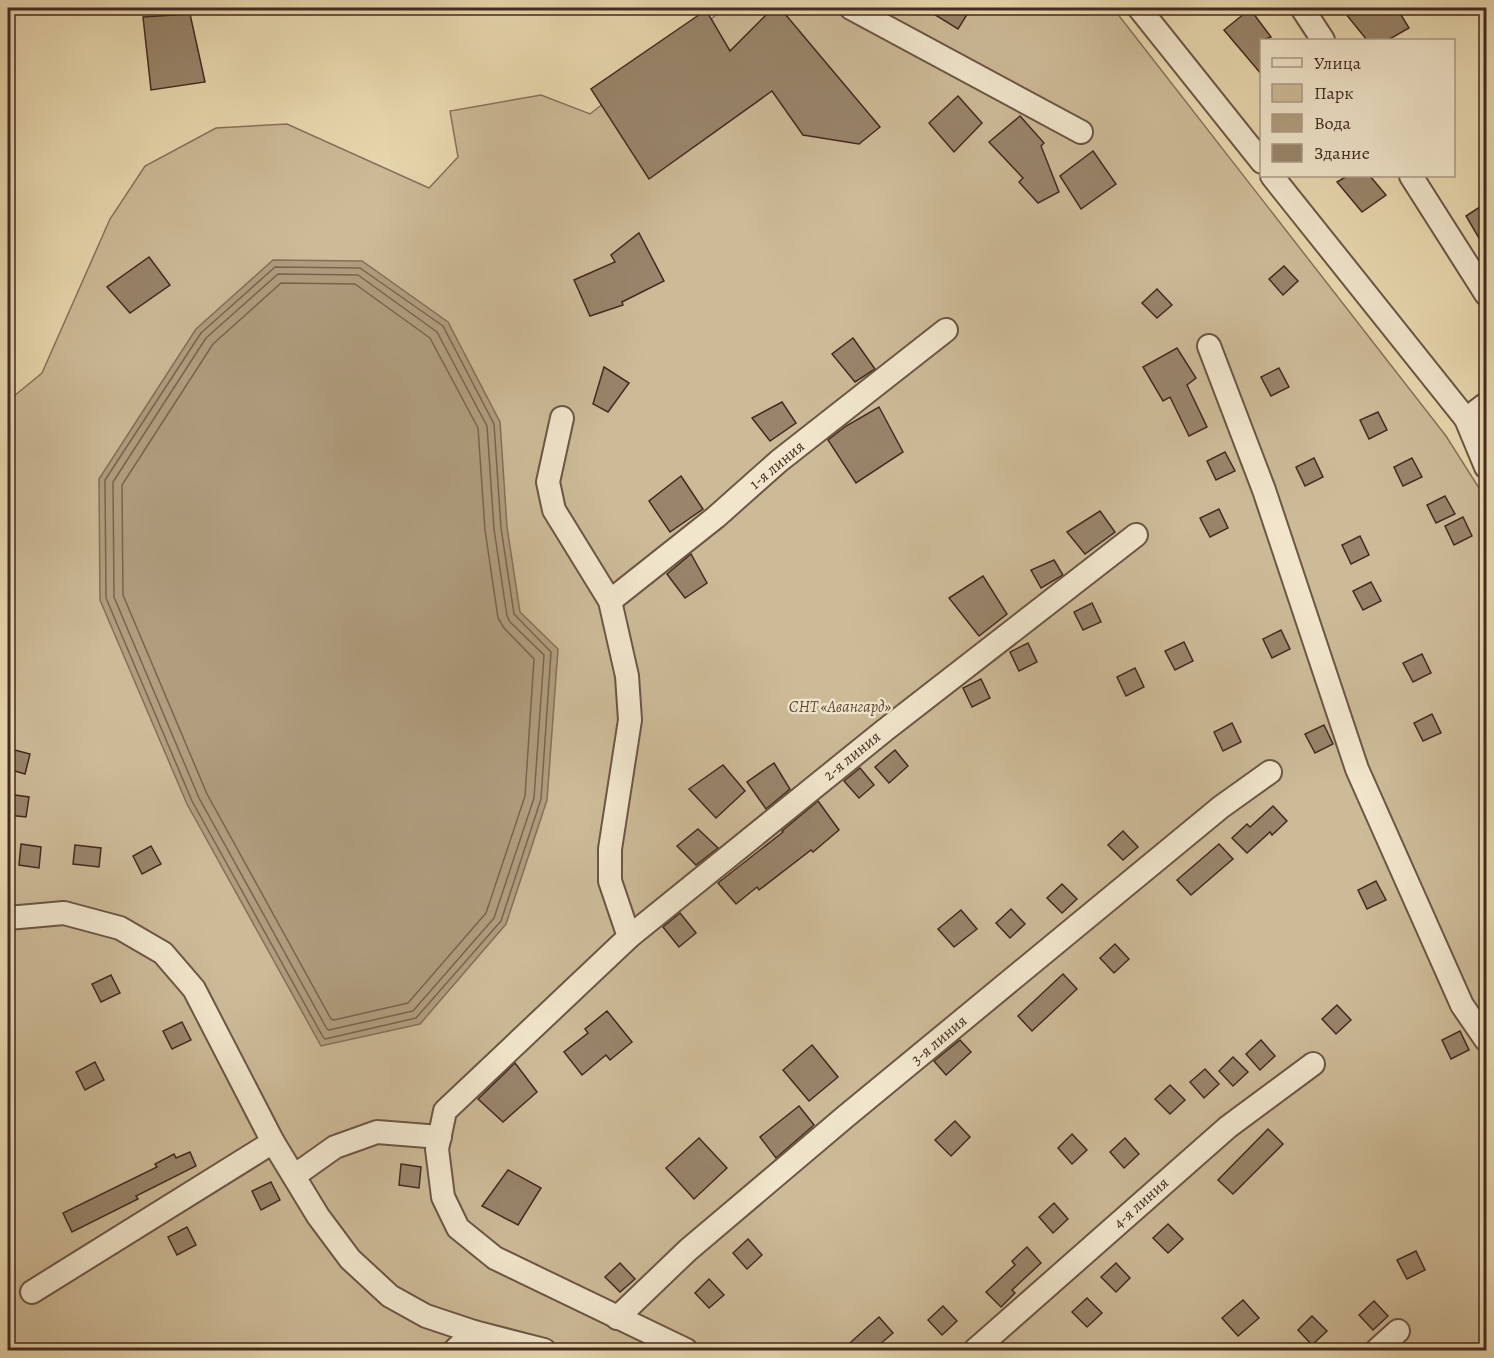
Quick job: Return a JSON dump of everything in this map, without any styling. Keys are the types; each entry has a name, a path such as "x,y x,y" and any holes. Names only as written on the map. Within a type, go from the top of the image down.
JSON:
{"street":[{"path":"851,8 1081,132"},
{"path":"1139,8 1260,159"},
{"path":"1302,8 1322,39"},
{"path":"1273,177 1466,419 1486,467"},
{"path":"1412,177 1486,294"},
{"name":"1-я линия","path":"610,601 716,517 779,462 946,330"},
{"path":"1209,346 1263,490 1357,769 1462,1005 1486,1040"},
{"path":"1466,419 1486,404"},
{"path":"562,418 548,482 554,510 610,601 627,676 630,720 610,849 610,881 629,938"},
{"name":"2-я линия","path":"687,1350 616,1318 495,1258 458,1228 443,1197 437,1149 445,1111 629,938 885,730 1136,535"},
{"name":"3-я линия","path":"616,1318 688,1250 854,1110 1221,807 1270,772"},
{"path":"8,918 64,913 120,928 163,953 194,989 273,1142 318,1216 350,1259 390,1296 426,1316 474,1332 544,1350"},
{"name":"4-я линия","path":"975,1350 1228,1127 1313,1064"},
{"path":"294,1176 335,1147 378,1132 440,1137"},
{"path":"32,1292 273,1142"},
{"path":"455,1350 474,1332"},
{"path":"1377,1350 1398,1332"}],"green space":[{"name":"СНТ «Авангард»","path":"725,8 1113,8 1446,436 1486,499 1486,1350 8,1349 8,401 42,373 110,219 145,166 216,128 287,124 429,188 458,157 450,111 541,95 590,114"}],"water":[{"path":"273,260 362,261 448,322 500,422 507,527 520,612 558,649 547,800 506,924 420,1024 321,1046 187,804 100,600 99,479 196,329"}],"building":[{"path":"773,8 780,8 880,127 859,144 803,135 772,91 649,179 591,89 706,10 730,51"},
{"path":"924,8 971,8 958,29"},
{"path":"1341,8 1397,8 1409,28 1390,39 1366,39"},
{"path":"1250,9 1271,37 1260,39 1260,73 1224,30"},
{"path":"190,14 205,82 151,90 143,17"},
{"path":"958,96 982,123 954,152 929,123"},
{"path":"1020,116 1044,143 1041,146 1059,192 1038,203 1019,182 1023,178 989,142"},
{"path":"1093,151 1116,184 1081,209 1060,176"},
{"path":"1345,177 1371,177 1386,195 1362,212 1337,182"},
{"path":"1486,203 1486,250 1466,216"},
{"path":"639,233 664,281 622,302 623,305 590,316 574,280 615,262 611,255"},
{"path":"149,257 170,285 130,313 107,287"},
{"path":"1284,266 1298,281 1283,295 1269,279"},
{"path":"1157,289 1172,305 1157,318 1142,303"},
{"path":"853,338 875,369 855,382 832,354"},
{"path":"1177,348 1196,378 1187,385 1207,427 1189,436 1170,397 1163,401 1143,367"},
{"path":"604,367 629,383 608,412 593,404"},
{"path":"1279,368 1289,387 1271,396 1261,377"},
{"path":"782,402 796,423 770,441 752,418"},
{"path":"879,407 903,452 856,483 828,440 846,426"},
{"path":"1378,412 1387,430 1369,439 1360,420"},
{"path":"1225,452 1235,471 1216,480 1207,461"},
{"path":"1314,458 1323,477 1305,486 1296,467"},
{"path":"1412,458 1422,477 1403,486 1394,467"},
{"path":"681,476 703,509 670,532 649,501"},
{"path":"1445,496 1455,514 1436,523 1427,505"},
{"path":"1219,509 1228,528 1210,537 1200,518"},
{"path":"1100,511 1115,532 1085,554 1067,532"},
{"path":"1463,517 1472,536 1454,545 1445,526"},
{"path":"1360,536 1369,555 1351,564 1342,545"},
{"path":"691,554 707,583 685,598 667,574"},
{"path":"1054,560 1063,575 1041,588 1031,570"},
{"path":"983,576 1007,614 979,636 949,598"},
{"path":"1371,582 1381,601 1363,610 1353,591"},
{"path":"1092,603 1101,622 1083,630 1074,612"},
{"path":"1281,630 1290,649 1272,658 1263,639"},
{"path":"1184,642 1193,661 1175,670 1165,651"},
{"path":"1028,643 1037,662 1019,671 1010,652"},
{"path":"1422,654 1431,673 1413,682 1403,663"},
{"path":"1135,668 1144,687 1126,696 1117,677"},
{"path":"981,679 990,698 972,707 963,688"},
{"path":"1432,714 1441,733 1423,741 1414,723"},
{"path":"1232,723 1241,742 1223,751 1214,732"},
{"path":"1324,725 1333,744 1315,753 1305,734"},
{"path":"11,749 30,754 25,774 8,769"},
{"path":"895,750 908,766 889,783 875,767"},
{"path":"774,763 790,789 766,809 747,782"},
{"path":"723,765 745,791 716,818 689,789"},
{"path":"860,768 874,785 859,798 844,781"},
{"path":"8,794 29,797 26,817 8,815"},
{"path":"818,801 839,830 813,852 811,850 759,890 757,887 736,904 718,883"},
{"path":"1273,806 1287,821 1272,835 1270,832 1247,853 1232,838 1247,824 1250,827"},
{"path":"698,829 718,848 696,865 677,846"},
{"path":"1123,831 1138,847 1123,860 1108,845"},
{"path":"21,844 41,847 39,868 19,865"},
{"path":"1219,844 1233,859 1191,895 1177,880"},
{"path":"75,845 101,848 99,867 73,864"},
{"path":"151,846 161,864 142,874 133,856"},
{"path":"1376,881 1386,900 1367,909 1358,890"},
{"path":"1062,884 1077,899 1062,913 1047,898"},
{"path":"1011,909 1025,924 1010,938 996,923"},
{"path":"961,910 977,929 954,947 938,929"},
{"path":"680,913 696,933 679,947 663,927"},
{"path":"1115,944 1129,959 1114,973 1100,958"},
{"path":"1063,974 1077,989 1032,1031 1018,1016"},
{"path":"111,975 120,993 101,1002 92,984"},
{"path":"1337,1005 1351,1020 1336,1034 1322,1019"},
{"path":"607,1011 632,1042 610,1060 606,1055 582,1075 564,1052 588,1033 585,1029"},
{"path":"182,1022 191,1040 172,1049 163,1031"},
{"path":"1460,1031 1469,1050 1451,1059 1442,1040"},
{"path":"960,1040 971,1052 946,1075 934,1061"},
{"path":"1261,1040 1275,1056 1260,1070 1246,1054"},
{"path":"812,1045 838,1077 809,1101 783,1070"},
{"path":"1233,1057 1248,1072 1233,1086 1219,1071"},
{"path":"95,1062 104,1080 85,1090 76,1072"},
{"path":"515,1063 537,1092 503,1122 478,1099"},
{"path":"1205,1069 1219,1084 1204,1098 1190,1082"},
{"path":"1170,1085 1185,1100 1170,1114 1155,1099"},
{"path":"799,1106 814,1125 776,1158 760,1137"},
{"path":"955,1121 970,1137 951,1156 935,1140"},
{"path":"1268,1129 1283,1144 1233,1194 1218,1180"},
{"path":"1072,1134 1087,1150 1072,1164 1058,1148"},
{"path":"699,1138 727,1168 694,1199 666,1168"},
{"path":"1125,1138 1139,1154 1124,1168 1110,1152"},
{"path":"190,1152 196,1166 136,1196 138,1199 72,1232 63,1213 157,1167 155,1164 174,1154 176,1158"},
{"path":"401,1164 421,1167 419,1188 399,1185"},
{"path":"508,1170 541,1188 518,1225 482,1206"},
{"path":"271,1182 280,1200 261,1210 252,1191"},
{"path":"1054,1203 1068,1219 1053,1233 1039,1217"},
{"path":"1168,1224 1183,1239 1168,1253 1153,1238"},
{"path":"187,1227 196,1245 177,1255 168,1237"},
{"path":"748,1239 762,1255 747,1269 733,1253"},
{"path":"1027,1247 1041,1263 1012,1290 1015,1293 1001,1307 986,1292 1015,1265 1012,1261"},
{"path":"1416,1251 1425,1270 1407,1279 1397,1260"},
{"path":"620,1263 635,1279 620,1292 605,1277"},
{"path":"1116,1263 1130,1278 1116,1292 1101,1277"},
{"path":"709,1279 724,1295 709,1308 695,1293"},
{"path":"1087,1298 1102,1313 1087,1327 1072,1312"},
{"path":"1243,1300 1259,1318 1238,1336 1222,1318"},
{"path":"1374,1301 1388,1316 1373,1330 1359,1315"},
{"path":"943,1306 957,1321 942,1335 928,1320"},
{"path":"1312,1316 1327,1331 1312,1345 1298,1330"},
{"path":"879,1317 893,1333 873,1350 842,1350"}]}
